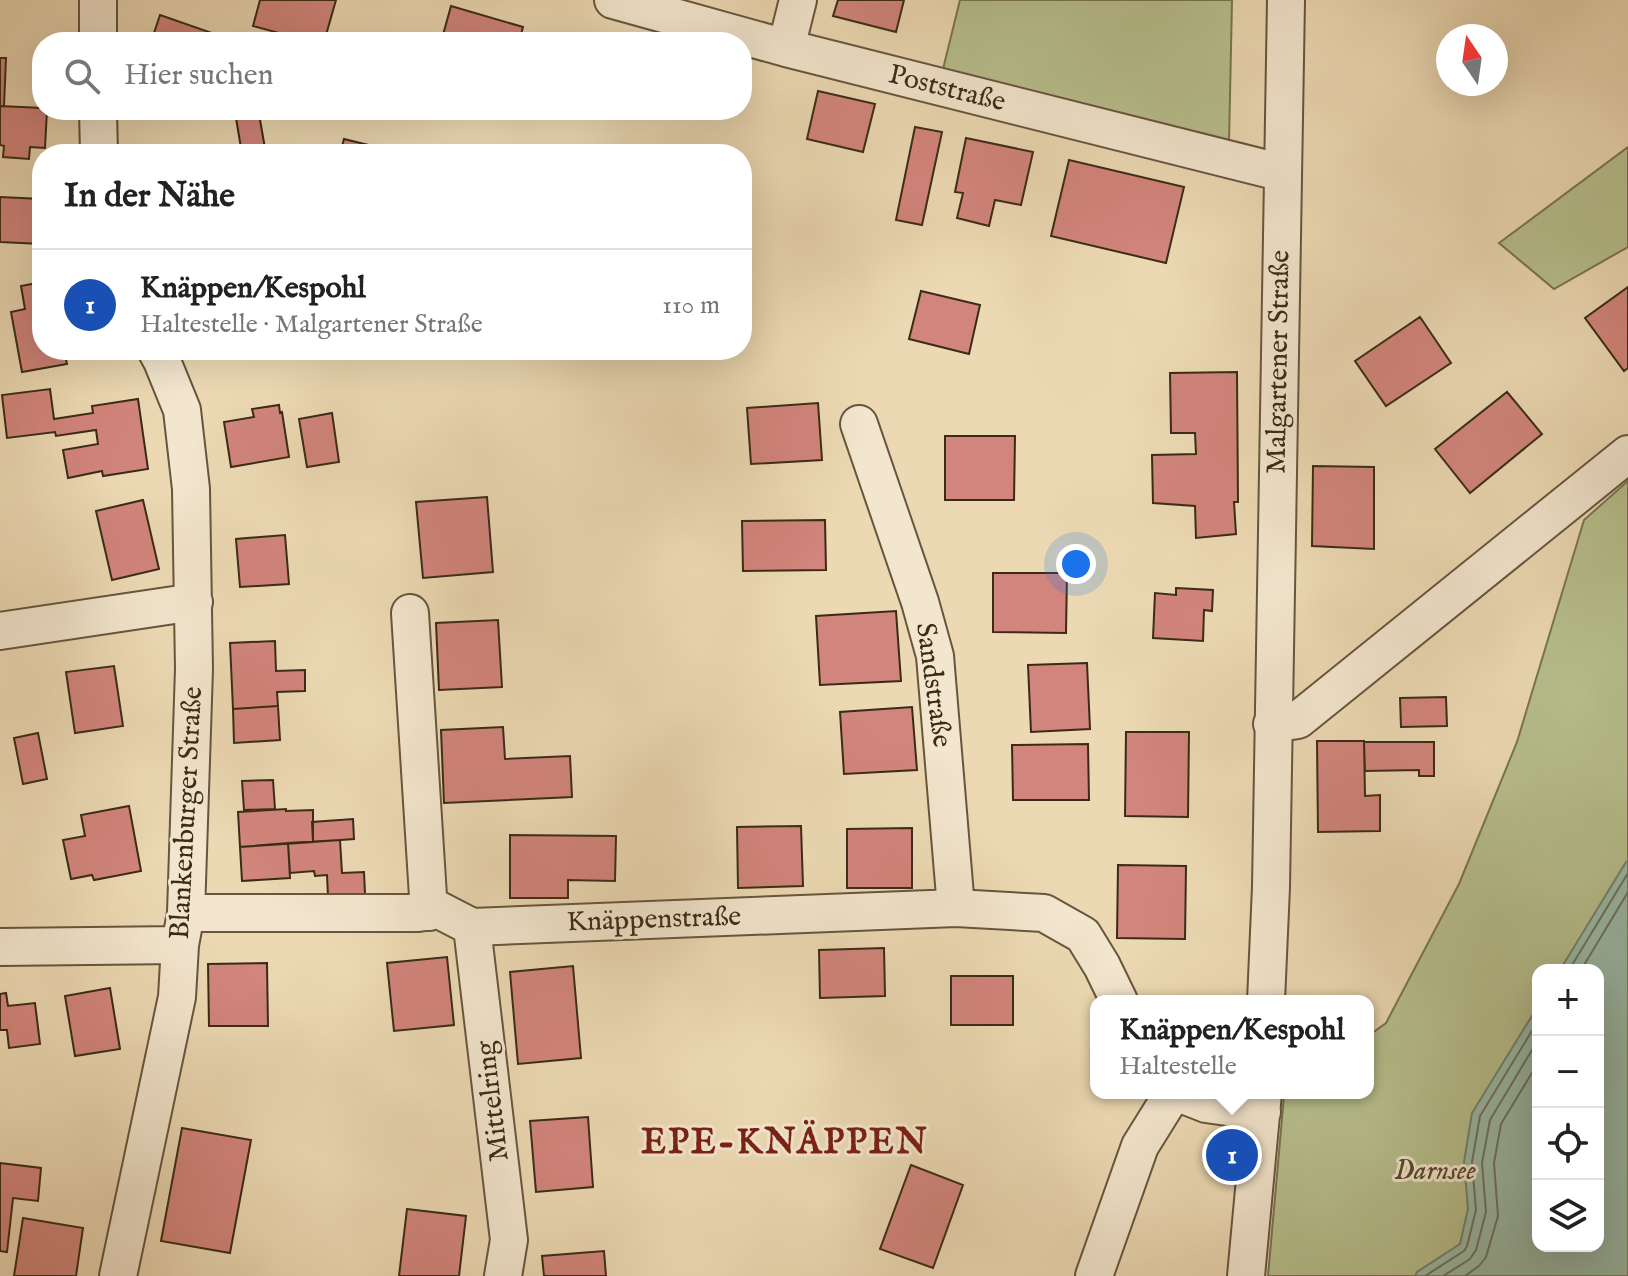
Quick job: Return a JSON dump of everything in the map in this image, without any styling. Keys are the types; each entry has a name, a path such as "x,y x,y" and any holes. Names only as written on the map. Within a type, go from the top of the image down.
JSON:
{"street":[{"path":"98,0 98,32"},
{"name":"Poststraße","path":"613,0 728,32"},
{"path":"786,48 798,0"},
{"name":"Malgartener Straße","path":"1266,995 1271,887 1286,0"},
{"name":"Poststraße","path":"752,39 1283,173"},
{"path":"98,120 99,144"},
{"name":"Blankenburger Straße","path":"118,1276 177,997 183,929 194,669 191,489 182,410 161,360"},
{"name":"Sandstraße","path":"859,424 920,602 935,656 956,908"},
{"path":"1272,724 1298,720 1628,454"},
{"path":"0,631 194,602"},
{"path":"410,613 429,912"},
{"name":"Knäppenstraße","path":"0,947 183,929 439,910 472,927 956,908 1044,913 1083,935 1116,995"},
{"name":"Mittelring","path":"472,927 509,1240 503,1276"},
{"path":"1094,1276 1140,1146 1171,1099"},
{"path":"1192,1099 1206,1104 1262,1102 1246,1276"}],"green space":[{"path":"960,0 1232,0 1229,143 943,69"},
{"path":"1628,147 1628,247 1554,289 1499,243"},
{"name":"Darnsee","path":"1628,481 1628,1276 1268,1276 1284,1099 1374,1099 1374,1032 1386,1023 1459,884 1517,742 1584,520"}],"water":[{"name":"Darnsee","path":"1626,862 1628,1276 1415,1276 1460,1244 1468,1209 1464,1162 1472,1113 1532,1016 1532,1252 1604,1252 1604,964 1564,964"}],"building":[{"path":"260,0 336,0 327,32 275,32 253,26"},
{"path":"838,0 904,0 896,32 833,16"},
{"path":"451,6 523,27 522,32 444,32"},
{"path":"160,15 209,32 154,32"},
{"path":"0,58 6,58 4,106 0,106"},
{"path":"818,91 875,104 863,152 807,139"},
{"path":"0,106 32,108 32,120 46,120 45,144 32,144 29,159 3,157 4,146 0,145"},
{"path":"236,120 260,120 264,144 240,144"},
{"path":"915,127 942,132 922,225 896,220"},
{"path":"966,138 1033,152 1021,205 995,200 989,226 957,218 963,193 955,192"},
{"path":"344,139 364,144 343,144"},
{"path":"1069,160 1184,187 1166,263 1051,236"},
{"path":"0,197 32,199 32,244 0,242"},
{"path":"32,284 32,360 66,360 67,364 22,372 11,312 25,309 21,286"},
{"path":"1628,287 1628,368 1624,371 1585,318"},
{"path":"921,291 980,305 969,354 909,339"},
{"path":"1420,317 1451,363 1386,406 1355,361"},
{"path":"1237,372 1236,534 1196,538 1195,506 1153,503 1152,455 1196,454 1195,433 1171,433 1170,373"},
{"path":"50,389 54,419 93,413 92,406 138,399 148,469 103,476 102,471 68,478 63,450 98,444 96,430 7,438 2,395"},
{"path":"1507,392 1542,434 1470,493 1435,449"},
{"path":"818,403 822,460 751,464 747,408"},
{"path":"279,405 289,457 231,467 224,422 254,417 252,409"},
{"path":"332,413 339,462 307,467 299,419"},
{"path":"945,436 1015,436 1014,500 945,500"},
{"path":"1313,466 1374,467 1374,549 1312,546"},
{"path":"487,497 493,572 423,578 416,502"},
{"path":"143,500 159,569 112,580 96,511"},
{"path":"825,520 826,570 743,571 742,521"},
{"path":"285,535 289,584 240,587 236,539"},
{"path":"993,573 1067,573 1066,633 993,632"},
{"path":"1176,588 1213,590 1212,611 1204,610 1203,641 1153,638 1155,593 1176,595"},
{"path":"896,611 901,681 820,685 816,616"},
{"path":"498,620 502,687 439,690 436,623"},
{"path":"275,641 276,671 305,670 305,691 277,692 278,706 233,709 230,643"},
{"path":"1087,663 1090,729 1031,732 1028,665"},
{"path":"114,666 123,726 75,733 66,672"},
{"path":"1446,697 1447,726 1401,727 1400,698"},
{"path":"278,706 280,740 234,743 233,709"},
{"path":"912,707 917,770 844,774 840,712"},
{"path":"503,727 505,759 570,756 572,797 444,803 441,730"},
{"path":"1126,732 1189,732 1188,817 1125,816"},
{"path":"38,733 47,779 23,784 14,738"},
{"path":"1317,741 1364,741 1365,796 1380,795 1380,831 1318,832"},
{"path":"1364,742 1434,742 1434,776 1419,776 1419,770 1365,771"},
{"path":"1088,744 1089,800 1013,800 1012,745"},
{"path":"273,780 275,809 244,810 242,781"},
{"path":"129,806 141,871 94,880 92,875 71,879 63,840 85,836 81,815"},
{"path":"313,810 313,842 240,847 238,812"},
{"path":"353,819 354,839 313,842 312,822"},
{"path":"801,826 803,886 738,888 737,827"},
{"path":"912,828 912,888 847,888 847,829"},
{"path":"510,835 616,836 615,881 568,880 568,898 510,898"},
{"path":"340,840 342,873 364,872 365,894 328,896 327,875 315,876 314,871 290,873 288,843"},
{"path":"288,843 290,878 242,881 240,847"},
{"path":"1118,865 1186,866 1185,939 1117,938"},
{"path":"884,948 885,996 820,998 819,950"},
{"path":"447,957 454,1025 394,1031 387,963"},
{"path":"267,963 268,1026 209,1026 208,964"},
{"path":"573,966 581,1058 518,1064 510,972"},
{"path":"951,976 1013,976 1013,1025 951,1025"},
{"path":"110,988 120,1049 75,1056 65,996"},
{"path":"6,993 8,1006 35,1003 40,1044 9,1048 7,1030 0,1030 0,994"},
{"path":"588,1117 593,1187 536,1192 530,1121"},
{"path":"182,1128 251,1140 230,1253 161,1241"},
{"path":"0,1163 41,1168 38,1201 13,1198 7,1252 0,1251"},
{"path":"911,1165 963,1185 933,1268 880,1249"},
{"path":"407,1209 466,1216 459,1276 399,1276"},
{"path":"23,1218 83,1228 76,1276 14,1276"},
{"path":"604,1251 606,1276 544,1276 542,1256"}],"place":[{"name":"Knäppen/Kespohl","path":"1232,1155"}],"district":[{"name":"EPE-KNÄPPEN","path":"785,1143"}]}
